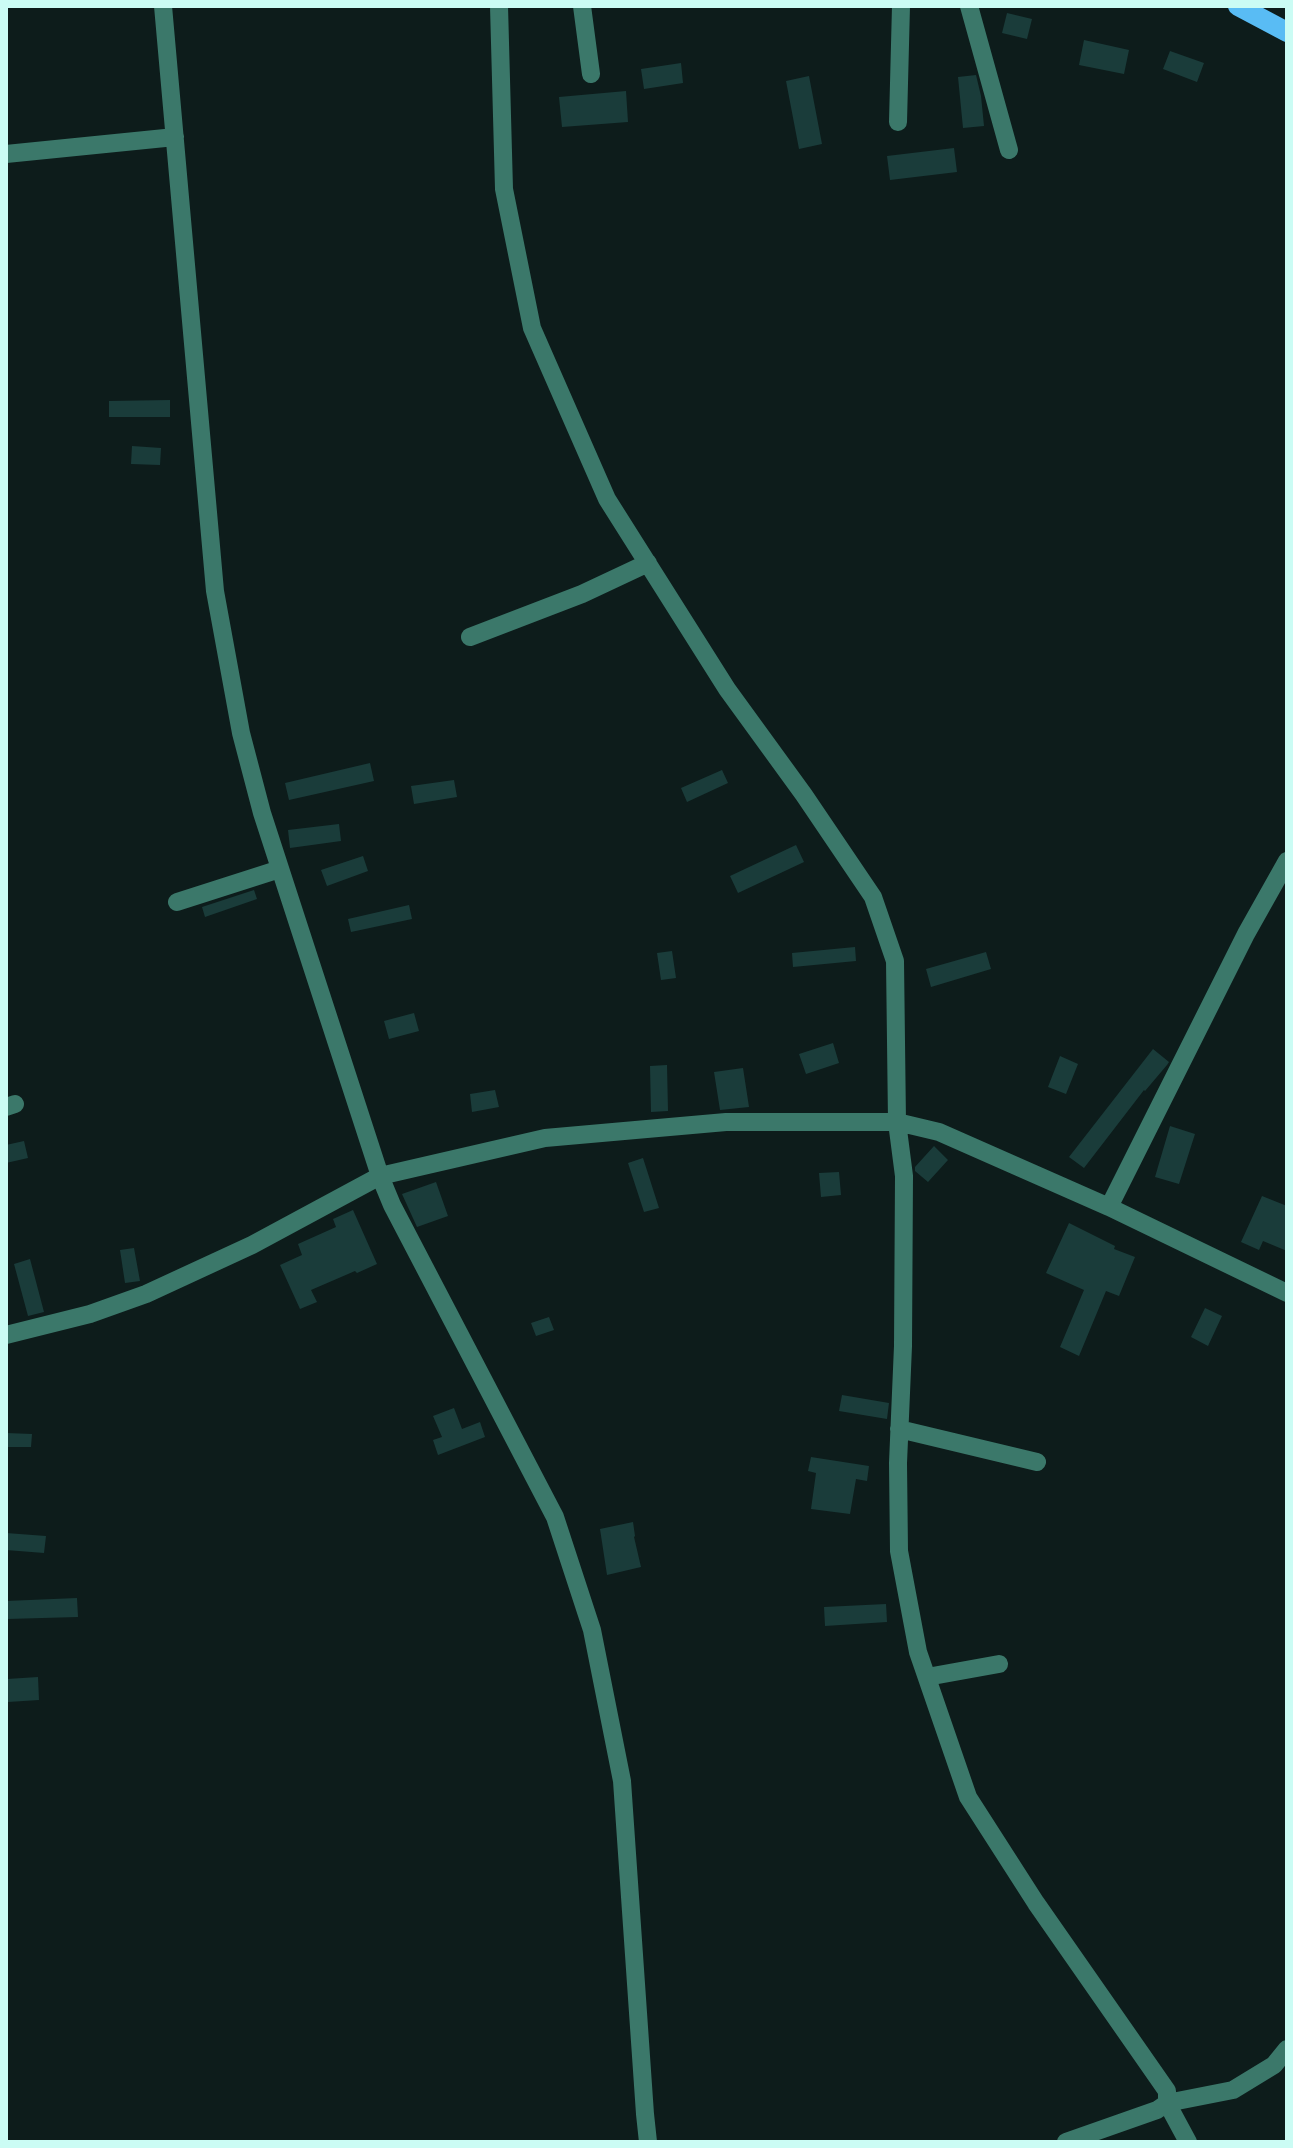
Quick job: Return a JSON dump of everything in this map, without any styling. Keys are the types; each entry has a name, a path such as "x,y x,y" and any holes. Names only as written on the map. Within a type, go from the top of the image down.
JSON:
{"main road":[{"path":"1238,6 1287,32"}],"street":[{"path":"163,6 215,591 241,733 262,813 380,1176 392,1205 555,1517 592,1630 622,1781 648,2142"},
{"path":"499,6 504,189 532,328 607,499 727,689 873,897 895,961 897,1122 904,1176 899,1551 918,1652 968,1797 1036,1903 1167,2091 1167,2103 1188,2142"},
{"path":"582,6 591,74"},
{"path":"898,122 901,6"},
{"path":"969,6 1009,150"},
{"path":"6,154 175,137"},
{"path":"470,637 582,594 648,563"},
{"path":"1109,1207 1246,934 1287,861"},
{"path":"177,902 280,869"},
{"path":"6,1335 90,1314 146,1294 252,1245 380,1176 545,1138 726,1122 897,1122 939,1132 1109,1207 1287,1293"},
{"path":"899,1429 1037,1462"},
{"path":"927,1677 999,1664"},
{"path":"1066,2142 1157,2110 1167,2103 1233,2090 1280,2069 1287,2049"}],"building":[{"path":"1007,13 1032,19 1027,39 1002,33"},
{"path":"1084,40 1129,50 1124,74 1079,65"},
{"path":"1170,51 1204,63 1197,82 1163,69"},
{"path":"681,63 683,83 644,89 641,69"},
{"path":"976,75 984,126 963,128 958,77"},
{"path":"809,76 822,144 799,149 786,81"},
{"path":"626,91 628,122 562,127 559,97"},
{"path":"954,148 957,172 890,180 887,156"},
{"path":"170,400 170,417 109,417 109,401"},
{"path":"132,446 161,448 160,465 131,464"},
{"path":"370,763 374,781 289,800 285,783"},
{"path":"722,770 728,783 687,802 681,788"},
{"path":"454,780 457,797 414,804 411,786"},
{"path":"339,824 341,841 290,848 288,830"},
{"path":"796,845 804,862 738,893 730,876"},
{"path":"363,856 368,871 327,886 321,870"},
{"path":"254,890 257,899 205,917 202,907"},
{"path":"409,905 412,919 351,932 348,919"},
{"path":"855,947 856,961 793,967 792,953"},
{"path":"672,951 676,978 661,980 657,953"},
{"path":"986,952 991,969 931,987 926,969"},
{"path":"414,1013 419,1031 389,1039 384,1021"},
{"path":"833,1043 839,1063 806,1074 799,1054"},
{"path":"1153,1049 1169,1062 1084,1168 1069,1157"},
{"path":"1060,1056 1078,1064 1066,1094 1048,1087"},
{"path":"667,1065 668,1111 651,1112 650,1066"},
{"path":"743,1068 749,1107 720,1110 714,1072"},
{"path":"495,1090 499,1107 472,1112 470,1094"},
{"path":"1170,1126 1195,1134 1179,1184 1155,1177"},
{"path":"24,1141 28,1158 6,1163 6,1145"},
{"path":"934,1146 948,1160 928,1182 915,1171 915,1167"},
{"path":"643,1158 659,1208 644,1212 628,1163"},
{"path":"839,1172 841,1195 821,1197 819,1173"},
{"path":"436,1182 448,1216 417,1227 402,1194"},
{"path":"1262,1196 1287,1206 1287,1251 1263,1241 1259,1250 1241,1242"},
{"path":"353,1210 377,1264 311,1290 317,1302 300,1309 280,1265 302,1255 298,1244 336,1227 333,1219"},
{"path":"1069,1223 1115,1246 1114,1249 1135,1257 1119,1296 1106,1291 1079,1356 1060,1347 1084,1290 1046,1273"},
{"path":"134,1248 140,1281 125,1283 120,1250"},
{"path":"30,1259 44,1312 28,1316 14,1264"},
{"path":"1205,1308 1222,1316 1208,1346 1191,1337"},
{"path":"549,1317 554,1330 536,1336 531,1323"},
{"path":"842,1395 889,1403 887,1419 839,1411"},
{"path":"454,1408 462,1429 480,1422 485,1437 438,1455 433,1440 442,1437 433,1416"},
{"path":"6,1433 32,1434 31,1447 6,1447"},
{"path":"811,1457 869,1466 867,1481 856,1479 850,1514 811,1509 816,1473 808,1471"},
{"path":"633,1522 641,1567 607,1575 600,1529"},
{"path":"6,1533 46,1536 44,1553 6,1550"},
{"path":"77,1598 78,1617 7,1619 6,1601"},
{"path":"886,1604 887,1622 825,1626 824,1607"},
{"path":"38,1677 39,1700 8,1702 7,1679"}]}
